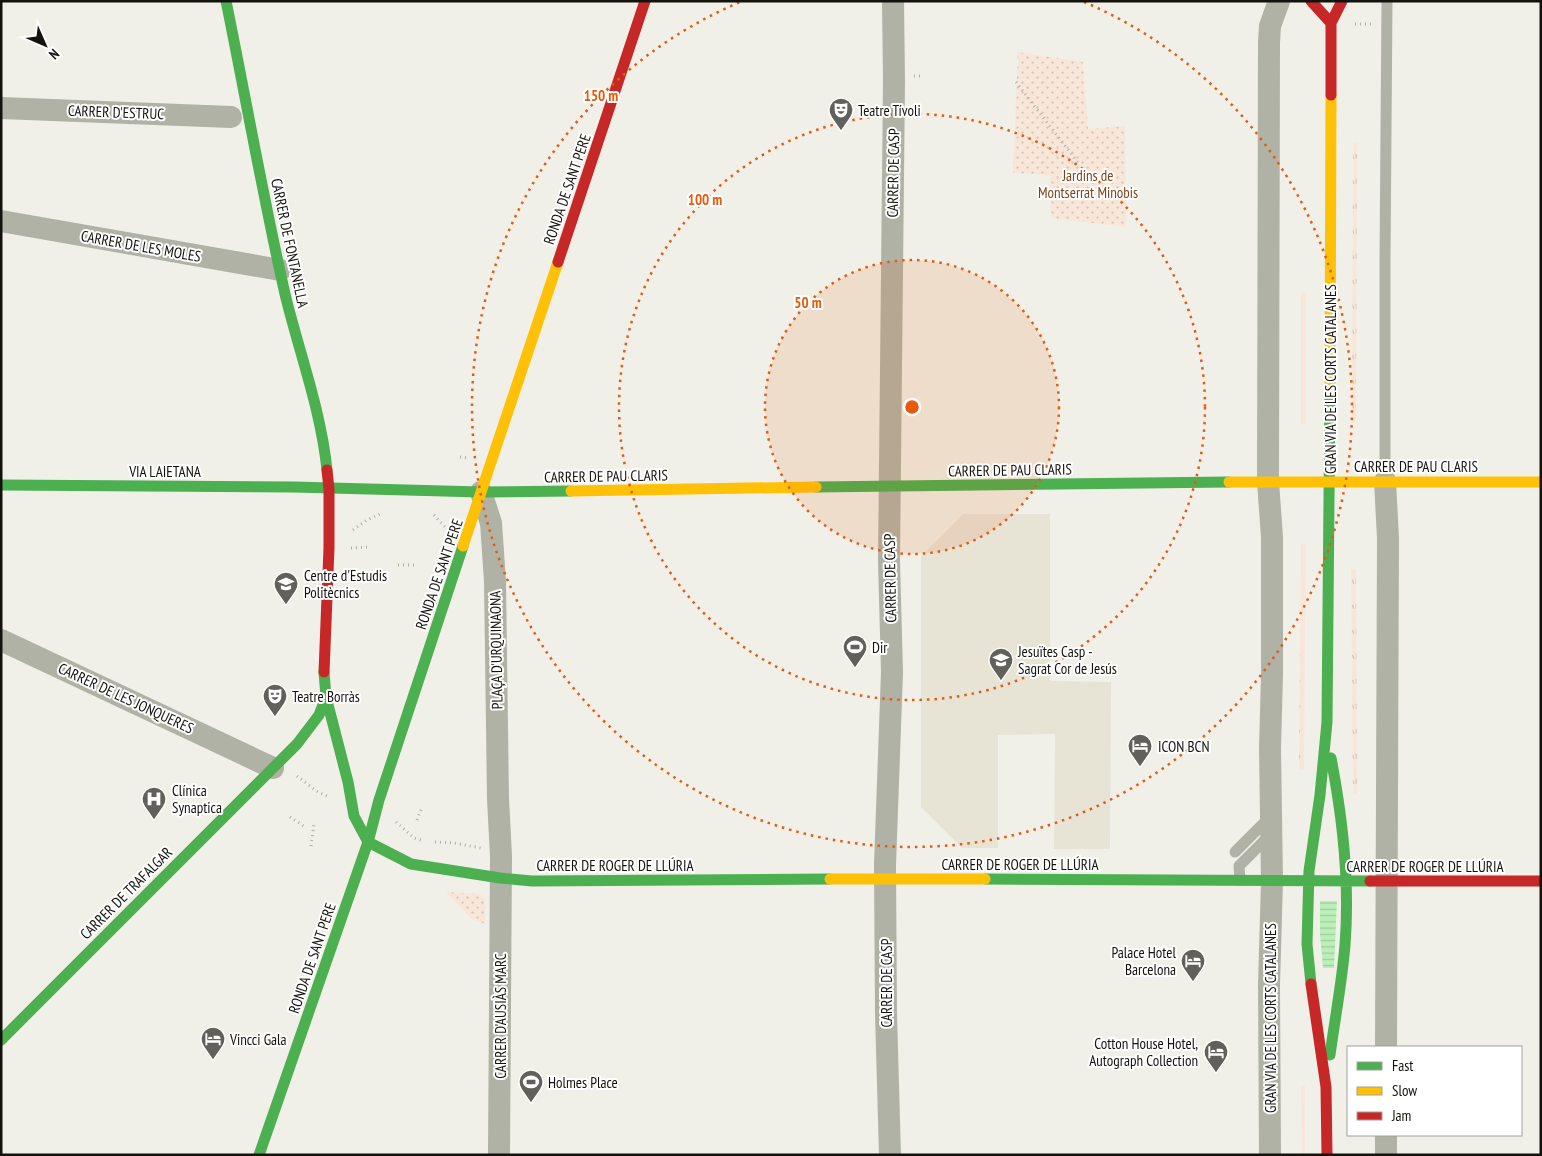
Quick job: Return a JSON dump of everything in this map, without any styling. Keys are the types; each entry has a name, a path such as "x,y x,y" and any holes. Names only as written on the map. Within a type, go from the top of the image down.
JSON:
{"main road":[{"name":"CARRER DE FONTANELLA","path":"226,1 280,270 295,335 324,441 329,489"},
{"name":"RONDA DE SANT PERE","path":"259,1155 368,842 379,800 645,1"},
{"path":"1311,1 1331,23"},
{"name":"GRAN VIA DE LES CORTS CATALANES","path":"1327,1155 1326,1086 1307,944 1308,881 1326,735 1330,481 1331,23 1342,1"},
{"name":"CARRER DE PAU CLARIS","path":"481,492 1330,481 1541,482"},
{"name":"VIA LAIETANA","path":"1,485 329,489"},
{"path":"481,492 329,489 329,548 324,665 326,697 348,782 354,816 368,842 411,864 500,878"},
{"path":"277,764 313,725 326,697"},
{"name":"GRAN VIA DE LES CORTS CATALANES","path":"1326,735 1340,802 1346,881 1345,944 1326,1086"},
{"name":"CARRER DE TRAFALGAR","path":"1,1040 277,764"},
{"name":"CARRER DE ROGER DE LLÚRIA","path":"500,878 532,881 885,879 1541,881"}],"street":[{"name":"CARRER DE CASP","path":"890,1155 885,879 892,672 889,561 894,80 893,1"},
{"name":"GRAN VIA DE LES CORTS CATALANES","path":"1270,1155 1269,986 1272,881 1270,826 1272,547 1268,482 1270,26 1279,1"},
{"name":"CARRER D'ESTRUC","path":"1,108 231,117"},
{"name":"CARRER DE LES MOLES","path":"1,221 280,270"},
{"path":"1385,481 1388,538 1386,1046"},
{"name":"PLAÇA D'URQUINAONA","path":"481,492 491,523 495,581 500,878"},
{"name":"CARRER DE LES JONQUERES","path":"1,640 251,756 277,764"},
{"name":"CARRER D'AUSIÀS MARC","path":"500,878 500,1155"},
{"path":"1386,1136 1386,1155"}],"lane":[{"path":"1385,481 1387,1"},
{"path":"1235,852 1270,826"},
{"path":"1240,881 1239,866 1270,826"}],"path":[{"path":"914,76 921,76"},
{"path":"1016,82 1079,164"},
{"path":"460,457 472,459"},
{"path":"350,534 358,525 379,514"},
{"path":"433,515 446,529"},
{"path":"348,548 370,548"},
{"path":"398,566 416,565"},
{"path":"277,764 332,798 354,816"},
{"path":"379,800 388,815 414,838 427,842 478,846"},
{"path":"417,820 422,807"},
{"path":"290,817 305,827"},
{"path":"312,846 314,824"}],"shaded area":[{"name":"Jesuïtes Casp - Sagrat Cor de Jesús","path":"963,514 1050,514 1050,681 1111,682 1110,849 1054,849 1055,734 998,735 998,848 962,848 921,807 921,556"},
{"path":"1320,901 1337,901 1334,968 1323,968 1320,935"}],"green space":[{"name":"Jardins de Montserrat Minobis","path":"1018,52 1083,62 1088,129 1125,126 1126,227 1051,218 1050,175 1013,173"},
{"path":"1353,143 1357,143 1356,423 1352,423"},
{"path":"1301,292 1306,292 1306,424 1301,424"},
{"path":"1306,543 1304,770 1299,770 1301,544"},
{"path":"1351,569 1356,569 1357,794 1353,794"},
{"path":"447,892 480,894 485,899 485,924 472,919"},
{"path":"1301,1086 1305,1086 1305,1155 1302,1155"}],"traffic: fast":[{"path":"226,1 277,258 315,403 327,470"},
{"path":"1311,984 1307,944 1309,871 1320,795 1327,722 1330,387"},
{"path":"816,487 1229,482"},
{"path":"1,485 294,487 481,492 571,491"},
{"path":"259,1155 368,842 379,800 463,546"},
{"path":"324,672 326,697 348,782 354,816 368,842 411,864 532,881 830,879"},
{"path":"1,1040 297,744 319,715 326,697"},
{"path":"1330,1055 1344,959 1347,898 1342,828 1331,758"},
{"path":"985,879 1370,881"}],"traffic: slow":[{"path":"1330,387 1331,95"},
{"path":"463,546 558,262"},
{"path":"1229,482 1541,482"},
{"path":"571,491 816,487"},
{"path":"830,879 985,879"}],"traffic: jam":[{"path":"558,262 645,1"},
{"path":"1311,1 1331,23"},
{"path":"1331,95 1331,23 1342,1"},
{"path":"324,672 329,548 329,489 327,470"},
{"path":"1370,881 1541,881"},
{"path":"1311,984 1326,1087 1327,1155"}],"place":[{"name":"Teatre Tívoli","path":"841,131"},
{"name":"Centre d'Estudis Politècnics","path":"286,605"},
{"name":"Dir","path":"855,668"},
{"name":"Jesuïtes Casp - Sagrat Cor de Jesús","path":"1001,681"},
{"name":"Teatre Borràs","path":"275,717"},
{"name":"ICON BCN","path":"1140,767"},
{"name":"Clínica Synaptica","path":"154,820"},
{"name":"Palace Hotel Barcelona","path":"1193,982"},
{"name":"Vincci Gala","path":"213,1060"},
{"name":"Cotton House Hotel, Autograph Collection","path":"1216,1073"},
{"name":"Holmes Place","path":"531,1103"}]}
